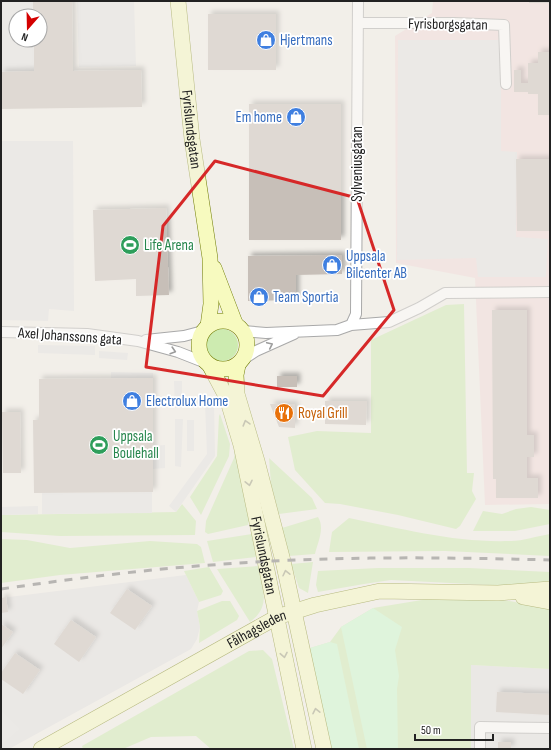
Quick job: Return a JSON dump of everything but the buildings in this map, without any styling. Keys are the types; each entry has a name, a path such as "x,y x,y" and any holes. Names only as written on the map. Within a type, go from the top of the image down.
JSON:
{"main road":[{"name":"Fyrislundsgatan","path":"178,1 192,139 210,258 211,304 205,328"},
{"name":"Fyrislundsgatan","path":"210,258 239,327"},
{"path":"221,321 239,327 246,338 248,346 246,354 240,363 224,369 208,364 202,357 199,344 205,328 214,322 221,321"},
{"name":"Fyrislundsgatan","path":"240,363 236,375 237,394 284,561 324,749"},
{"name":"Fyrislundsgatan","path":"208,364 227,398 241,444 304,749"},
{"name":"Fålhagsleden","path":"41,749 277,617 295,611 380,590 498,593 550,589"},
{"name":"Fålhagsleden","path":"498,593 550,602"}],"street":[{"name":"Sylveniusgatan","path":"351,325 356,314 358,1"},
{"name":"Fyrisborgsgatan","path":"358,23 454,23 504,26 506,84"},
{"path":"239,327 266,333 337,330 351,325 389,322 444,294 550,292"},
{"name":"Axel Johanssons gata","path":"138,341 184,336 205,328"},
{"name":"Axel Johanssons gata","path":"1,332 87,334 138,341 178,352 208,364"},
{"path":"240,363 256,351 300,332"},
{"path":"480,749 480,727 550,728"}],"highlighted area":[{"path":"215,161 357,198 394,310 323,396 146,367 163,226"}],"shaded area":[{"path":"1,1 33,1 33,8 8,8 8,48 34,48 34,71 1,72"},
{"path":"77,1 134,1 136,66 79,67"},
{"path":"433,1 550,1 550,504 485,505 475,278 396,263 395,36 432,13"},
{"path":"398,40 501,40 501,151 517,152 516,237 548,239 546,277 478,277 476,258 397,260"},
{"path":"1,141 73,141 74,311 49,309 48,321 1,320"},
{"path":"38,345 95,346 95,355 38,353"},
{"path":"99,351 128,353 127,360 99,358"},
{"path":"111,372 153,373 153,378 111,378"},
{"path":"174,381 182,381 182,408 175,408"},
{"path":"205,403 214,404 215,456 176,512 169,506 207,454"},
{"path":"175,419 183,419 181,467 175,466"},
{"path":"187,420 194,420 194,451 187,451"},
{"path":"165,445 165,468 153,469 153,446"},
{"path":"152,492 152,513 42,514 42,493"},
{"path":"38,506 38,514 1,515 1,507"},
{"path":"186,575 199,602 197,611 200,627 197,639 191,649 9,749 2,749 1,598"},
{"path":"471,665 550,669 550,749 471,749"},
{"path":"1,710 20,729 1,745"}],"green space":[{"path":"464,304 467,473 474,473 472,491 476,499 460,526 456,529 398,515 340,504 325,503 295,470 288,437 317,431 371,433 371,340 446,305"},
{"path":"219,329 225,329 234,333 238,345 234,357 225,361 219,361 210,357 206,348 206,342 210,333"},
{"path":"220,414 230,444 229,456 201,515 190,497 217,456"},
{"path":"236,444 250,516 248,525 208,534 205,532 206,521 234,458"},
{"path":"269,458 312,498 317,509 279,514 271,484"},
{"path":"182,504 196,521 195,535 60,536 1,532 1,515 176,512"},
{"path":"531,507 550,510 550,524 515,531 473,531 483,511 502,514 516,509"},
{"path":"318,517 321,530 315,554 289,556 282,528"},
{"path":"349,518 409,531 470,540 516,541 550,534 550,556 445,551 329,552 332,532"},
{"path":"252,534 256,557 213,562 207,541"},
{"path":"1,539 27,540 70,548 150,541 197,544 201,547 205,563 60,575 1,583"},
{"path":"313,562 308,593 299,588 291,564"},
{"path":"258,566 264,596 263,603 257,616 250,622 217,569"},
{"path":"209,567 223,591 221,595 199,602 184,571"},
{"path":"378,568 469,568 550,572 550,588 391,580 318,592 316,585 318,571"},
{"path":"434,598 497,599 550,608 550,669 471,665 471,749 331,749 310,648 330,642 341,627 373,608"},
{"path":"222,601 230,601 239,616 237,620 199,643 200,627 197,611"},
{"path":"373,608 402,627 395,650 399,676 397,689 398,749 367,749 341,627"},
{"path":"330,642 337,644 359,749 330,749 310,648"},
{"path":"263,650 272,659 294,749 211,749 196,736 151,737 123,749 83,749 82,746 249,651"}],"railway":[{"path":"1,589 132,572 253,562 380,558 550,560"}],"place":[{"name":"Hjertmans","path":"266,40"},
{"name":"Em home","path":"296,117"},
{"name":"Life Arena","path":"130,245"},
{"name":"Uppsala Bilcenter AB","path":"332,265"},
{"name":"Team Sportia","path":"259,297"},
{"name":"Electrolux Home","path":"132,401"},
{"name":"Royal Grill","path":"284,413"},
{"name":"Uppsala Boulehall","path":"99,445"}]}
